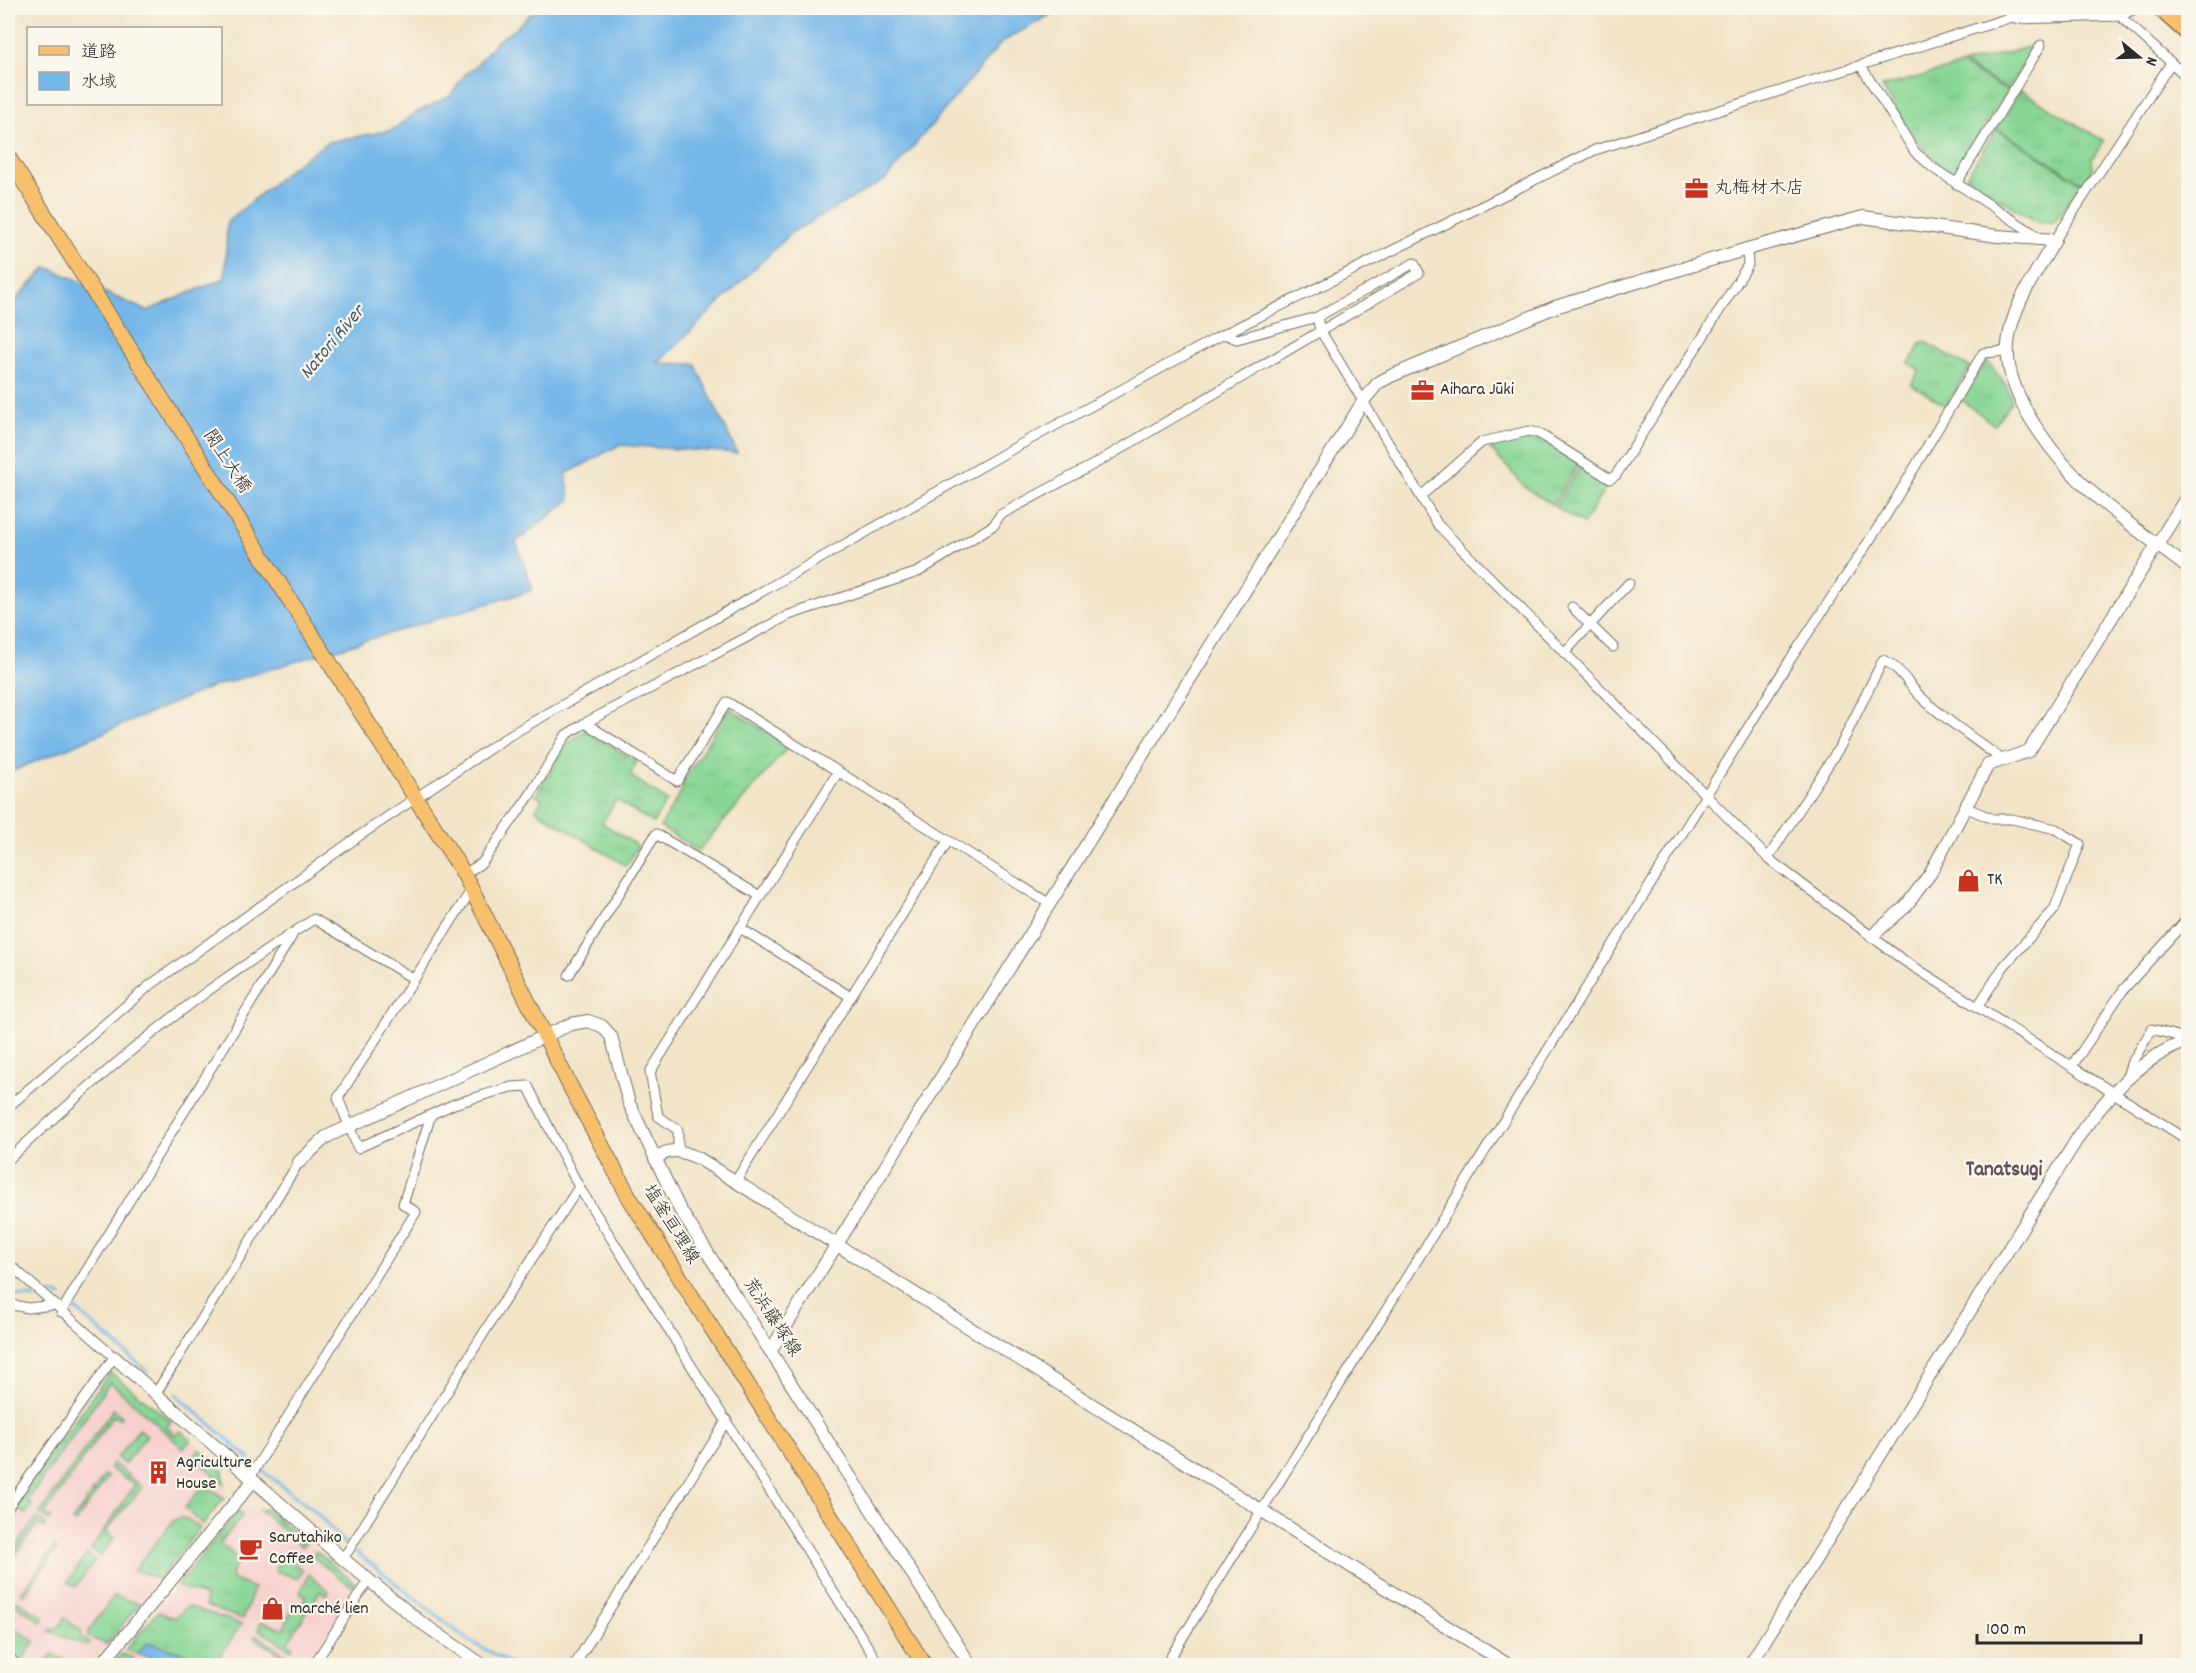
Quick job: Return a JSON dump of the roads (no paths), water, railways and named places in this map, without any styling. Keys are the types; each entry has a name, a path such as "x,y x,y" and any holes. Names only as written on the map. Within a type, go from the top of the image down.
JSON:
{"highway":[{"path":"2160,8 2188,33"}],"main road":[{"name":"閖上大橋","path":"8,156 414,793"},
{"name":"塩釜亘理線","path":"414,793 472,889 569,1084 629,1197 925,1665"}],"street":[{"path":"8,1107 149,986 414,793 510,735 1014,448 1224,334 1595,150 2040,8"},
{"path":"2007,20 2120,16 2137,8"},
{"path":"2120,16 2188,78"},
{"path":"1956,184 2041,45"},
{"path":"2171,63 2049,240 2013,320 2008,366 2015,390 2073,472 2098,497 2188,568"},
{"path":"1861,66 1915,152 1956,184 2049,240"},
{"path":"771,1350 1364,400 1378,383 1555,307 1747,249 1863,217 1997,236 2049,240"},
{"path":"1421,496 1482,442 1529,431 1538,433 1610,479 1616,475 1748,265 1747,249"},
{"path":"464,874 482,863 530,795 566,735 585,723 789,615 918,572 994,525 1000,515 1098,462 1419,273 1414,263 1317,317 1237,339 1224,334"},
{"path":"1317,317 1320,330 1438,525 1768,858 1903,960 2188,1140"},
{"path":"1165,1665 1791,660 1885,517 1983,353 2008,351"},
{"path":"1872,936 1905,907 1930,874 1989,765 2029,751 2188,495"},
{"path":"1564,654 1629,583"},
{"path":"1572,608 1613,647"},
{"path":"1768,858 1841,745 1883,660 1905,676 1914,691 1935,710 2001,759"},
{"path":"585,723 677,781 727,702 1050,904"},
{"path":"678,1149 678,1130 658,1116 650,1072 838,772"},
{"path":"1967,808 1993,819 2012,819 2056,830 2080,844 2054,910 2004,966 1978,1006"},
{"path":"569,975 656,834 760,896"},
{"path":"735,1182 948,841"},
{"path":"472,889 338,1098 347,1126 358,1148 454,1104 511,1087 528,1086 579,1187 880,1665"},
{"path":"2072,1066 2123,990 2188,918"},
{"path":"8,1160 126,1054 218,983 314,919 414,979"},
{"path":"740,928 851,996"},
{"path":"61,1312 294,932"},
{"name":"荒浜藤塚線","path":"547,1036 571,1024 588,1021 602,1026 611,1036 629,1103 679,1208 971,1665"},
{"path":"2126,1080 2131,1064 2152,1029 2188,1040"},
{"path":"156,1393 299,1162 326,1137 547,1036"},
{"path":"1749,1665 2084,1128 2112,1092 2149,1060 2188,1040"},
{"path":"100,1665 251,1479 416,1212 403,1204 430,1115"},
{"path":"655,1159 669,1150 678,1149 735,1182 1510,1665"},
{"path":"343,1559 495,1315 579,1187"},
{"path":"8,1263 343,1559 419,1621 484,1665"},
{"path":"8,1304 28,1308 53,1305"},
{"path":"8,1507 114,1357"},
{"path":"574,1665 727,1420"},
{"path":"313,1665 369,1579"},
{"path":"8,1656 17,1665"}],"water":[{"name":"Natori River","path":"543,8 1062,8 1002,42 885,180 792,232 658,363 695,364 737,453 619,445 566,474 570,500 516,542 533,590 211,687 8,773 8,308 47,267 147,311 225,278 227,222 296,164 328,142 392,130 417,112 450,96 466,73 474,68 496,42 516,28 530,14"},
{"path":"147,1643 215,1664 187,1665 182,1662 178,1665 158,1665 161,1660 137,1654"}],"waterway":[{"path":"52,1293 61,1296"},
{"path":"8,1294 35,1298"},
{"path":"74,1308 148,1372"},
{"path":"176,1394 250,1459"},
{"path":"263,1471 316,1512 345,1544"},
{"path":"356,1552 468,1640 515,1666"}],"place":[{"name":"丸梅材木店","path":"1696,189"},
{"name":"Aihara Jūki","path":"1422,390"},
{"name":"TK","path":"1969,880"},
{"name":"Agriculture House","path":"158,1473"},
{"name":"Sarutahiko Coffee","path":"251,1548"},
{"name":"marché lien","path":"272,1609"}],"district":[{"name":"Tanatsugi","path":"2004,1171"}]}
